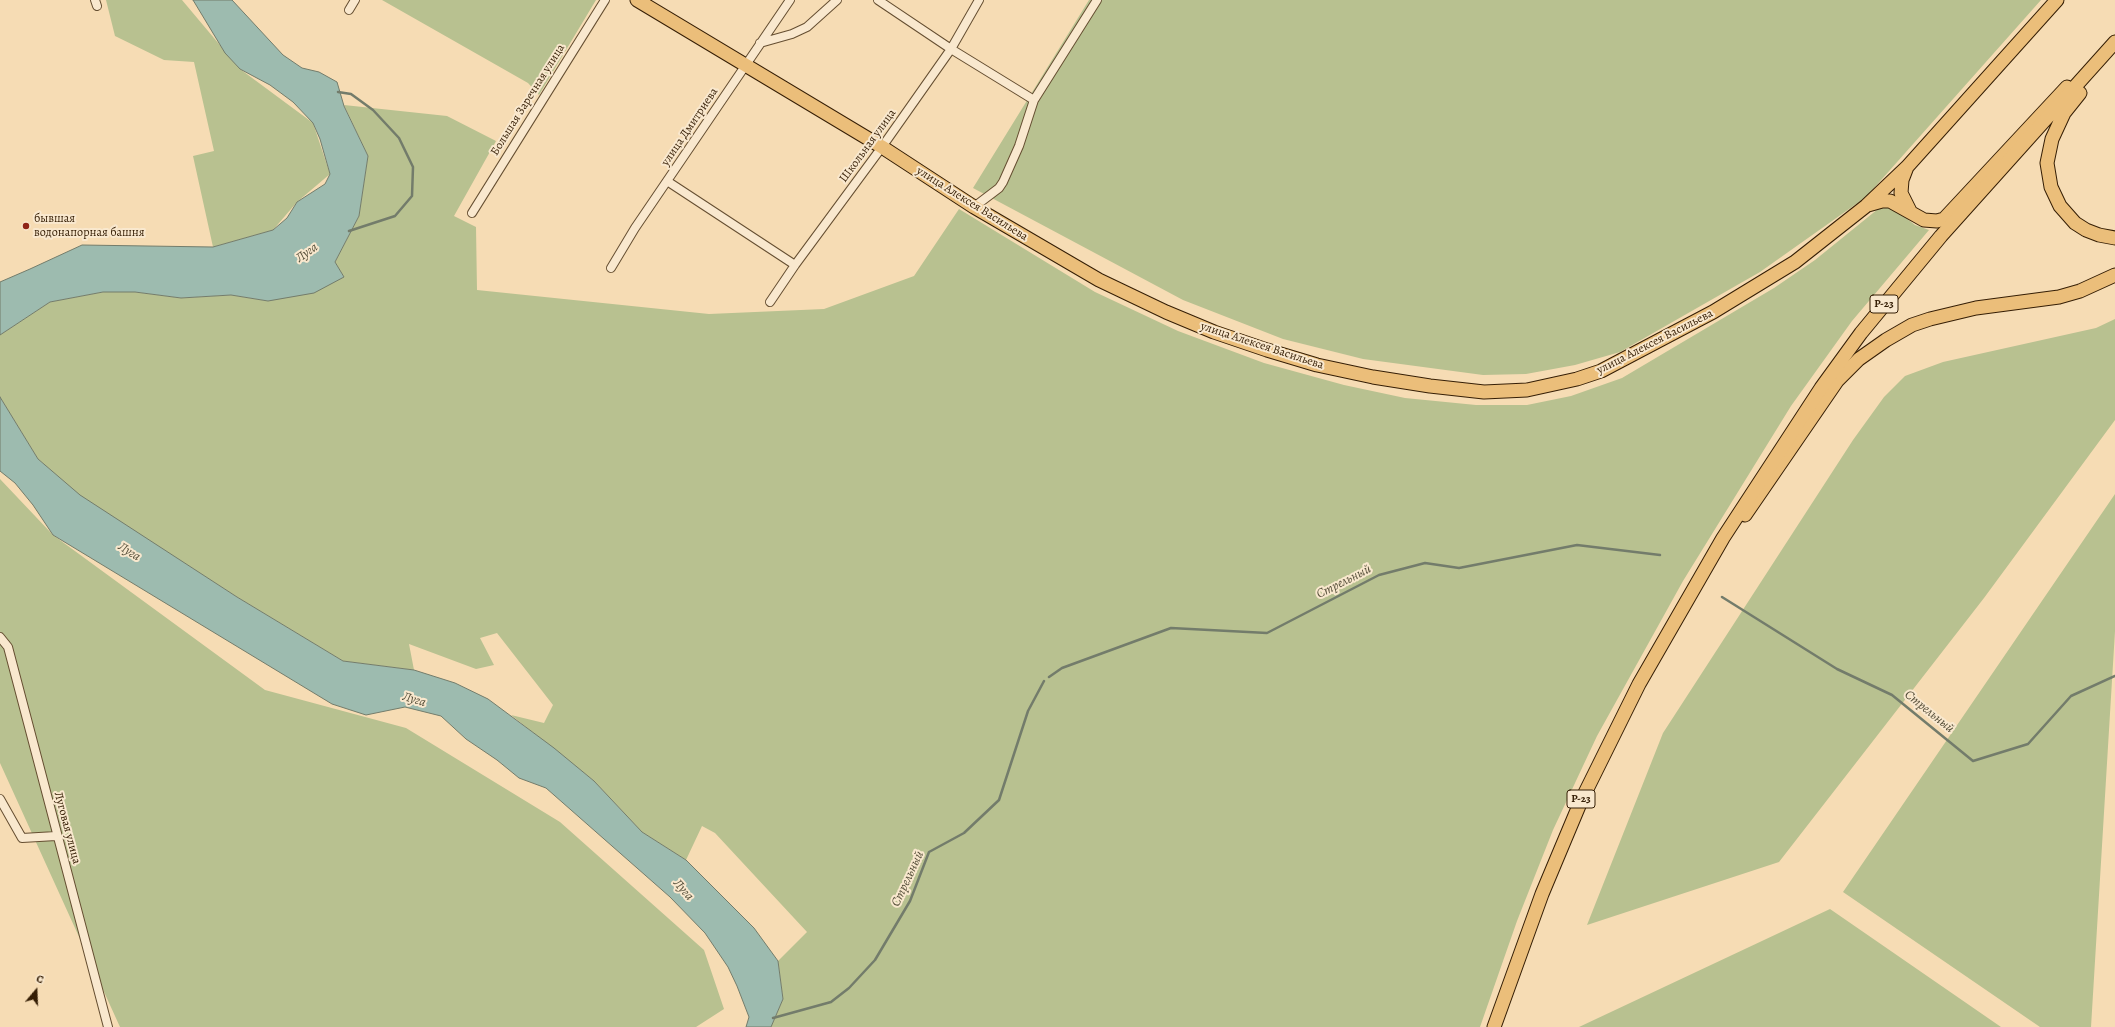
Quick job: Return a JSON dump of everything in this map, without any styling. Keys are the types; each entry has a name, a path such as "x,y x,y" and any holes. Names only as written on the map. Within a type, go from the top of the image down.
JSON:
{"main road":[{"name":"улица Алексея Васильева","path":"637,0 882,147 974,207 1099,280 1166,312 1222,334 1317,365 1373,377 1459,390 1505,392 1552,386 1577,379 1629,358 1713,312 1795,262 1866,206 1907,167 2057,0"},
{"path":"1866,206 1882,201 1890,201 1910,211 1918,217 1931,221 1944,219 1950,215 2051,103 2112,47"},
{"path":"2112,47 2064,113 2052,139 2048,163 2050,187 2060,206 2067,215 2086,230 2115,238"},
{"name":"Р-23","path":"1494,1027 1542,894 1580,801 1611,737 1696,583 1820,388 1861,333 1941,236 2112,47"},
{"path":"1907,167 1902,180 1901,193 1910,211"},
{"path":"1696,583 1762,491 1827,394 1847,371 1871,350 1898,332 1930,319 1976,308 2060,297 2080,292 2115,275"}],"street":[{"path":"349,10 355,0"},
{"name":"Большая Заречная улица","path":"472,213 605,0"},
{"name":"улица Дмитриева","path":"611,268 667,181 790,0"},
{"path":"760,43 786,36 807,27 837,0"},
{"path":"878,0 950,49 1034,100"},
{"name":"Школьная улица","path":"770,302 795,265 882,147 950,49 979,0"},
{"path":"974,207 999,188 1003,182 1019,146 1034,100 1097,0"},
{"path":"667,181 795,265"},
{"name":"Луговая улица","path":"0,637 8,647 56,836 108,1027"},
{"path":"0,799 22,838 56,836"}],"green space":[{"path":"106,0 182,0 240,69 313,123 330,174 297,202 273,230 213,247 193,156 214,151 194,62 164,60 115,36"},
{"path":"382,0 596,0 539,95 528,83"},
{"path":"1089,0 2041,0 1866,197 1760,272 1620,352 1575,365 1526,374 1483,375 1363,359 1283,339 1183,300 973,188"},
{"path":"344,105 447,116 496,141 454,216 476,227 477,290 709,314 824,309 914,276 959,209 1095,292 1178,331 1264,363 1344,385 1405,398 1476,405 1527,405 1571,396 1622,378 1774,288 1815,260 1878,209 1889,207 1897,211 1915,225 1929,230 1852,321 1791,406 1683,581 1597,736 1553,830 1517,921 1480,1027 771,1027 783,999 778,961 807,932 715,833 702,826 686,860 642,832 594,781 511,715 544,723 553,705 497,633 480,638 494,665 476,669 409,644 414,670 343,661 237,597 80,496 38,459 0,397 0,335 50,302 103,292 135,292 181,298 231,295 268,301 344,277 335,262 359,216 368,156"},
{"path":"2115,319 2115,420 1984,598 1779,862 1587,925 1663,733 1853,440 1884,397 1905,376 1943,362 2096,328"},
{"path":"0,479 53,535 265,690 406,728 560,822 704,950 724,1009 696,1027 120,1027 0,763"},
{"path":"2115,494 2115,631 2091,1027 2040,1027 1843,892"},
{"path":"1830,909 2001,1027 1579,1027"}],"water":[{"name":"Луга","path":"193,0 232,0 283,55 302,68 319,72 337,82 344,106 368,156 359,216 335,262 344,277 314,293 268,301 231,295 181,298 135,292 103,292 50,302 0,335 0,282 82,245 213,247 273,230 287,218 297,202 325,184 330,174 320,139 313,123 293,102 270,85 240,69 225,53"},
{"name":"Луга","path":"0,397 38,459 80,495 237,597 343,661 414,670 455,683 488,699 554,748 594,781 642,832 686,860 754,928 778,961 783,999 771,1027 746,1027 749,1017 728,967 705,933 670,897 546,788 519,778 497,760 466,739 441,716 405,707 366,715 332,704 53,535 33,505 15,483 0,471"}],"waterway":[{"path":"338,92 351,94 373,110 399,138 413,167 412,196 395,216 349,231"},
{"name":"Стрельный","path":"1049,677 1062,668 1171,628 1267,633 1379,575 1425,563 1459,568 1577,545 1660,555"},
{"name":"Стрельный","path":"1722,597 1837,669 1892,695 1973,761 2028,744 2071,696 2115,676"},
{"name":"Стрельный","path":"773,1018 831,1002 849,988 875,960 910,901 929,852 964,833 999,800 1028,711 1044,681"}],"place":[{"name":"бывшая водонапорная башня","path":"26,226"}]}
